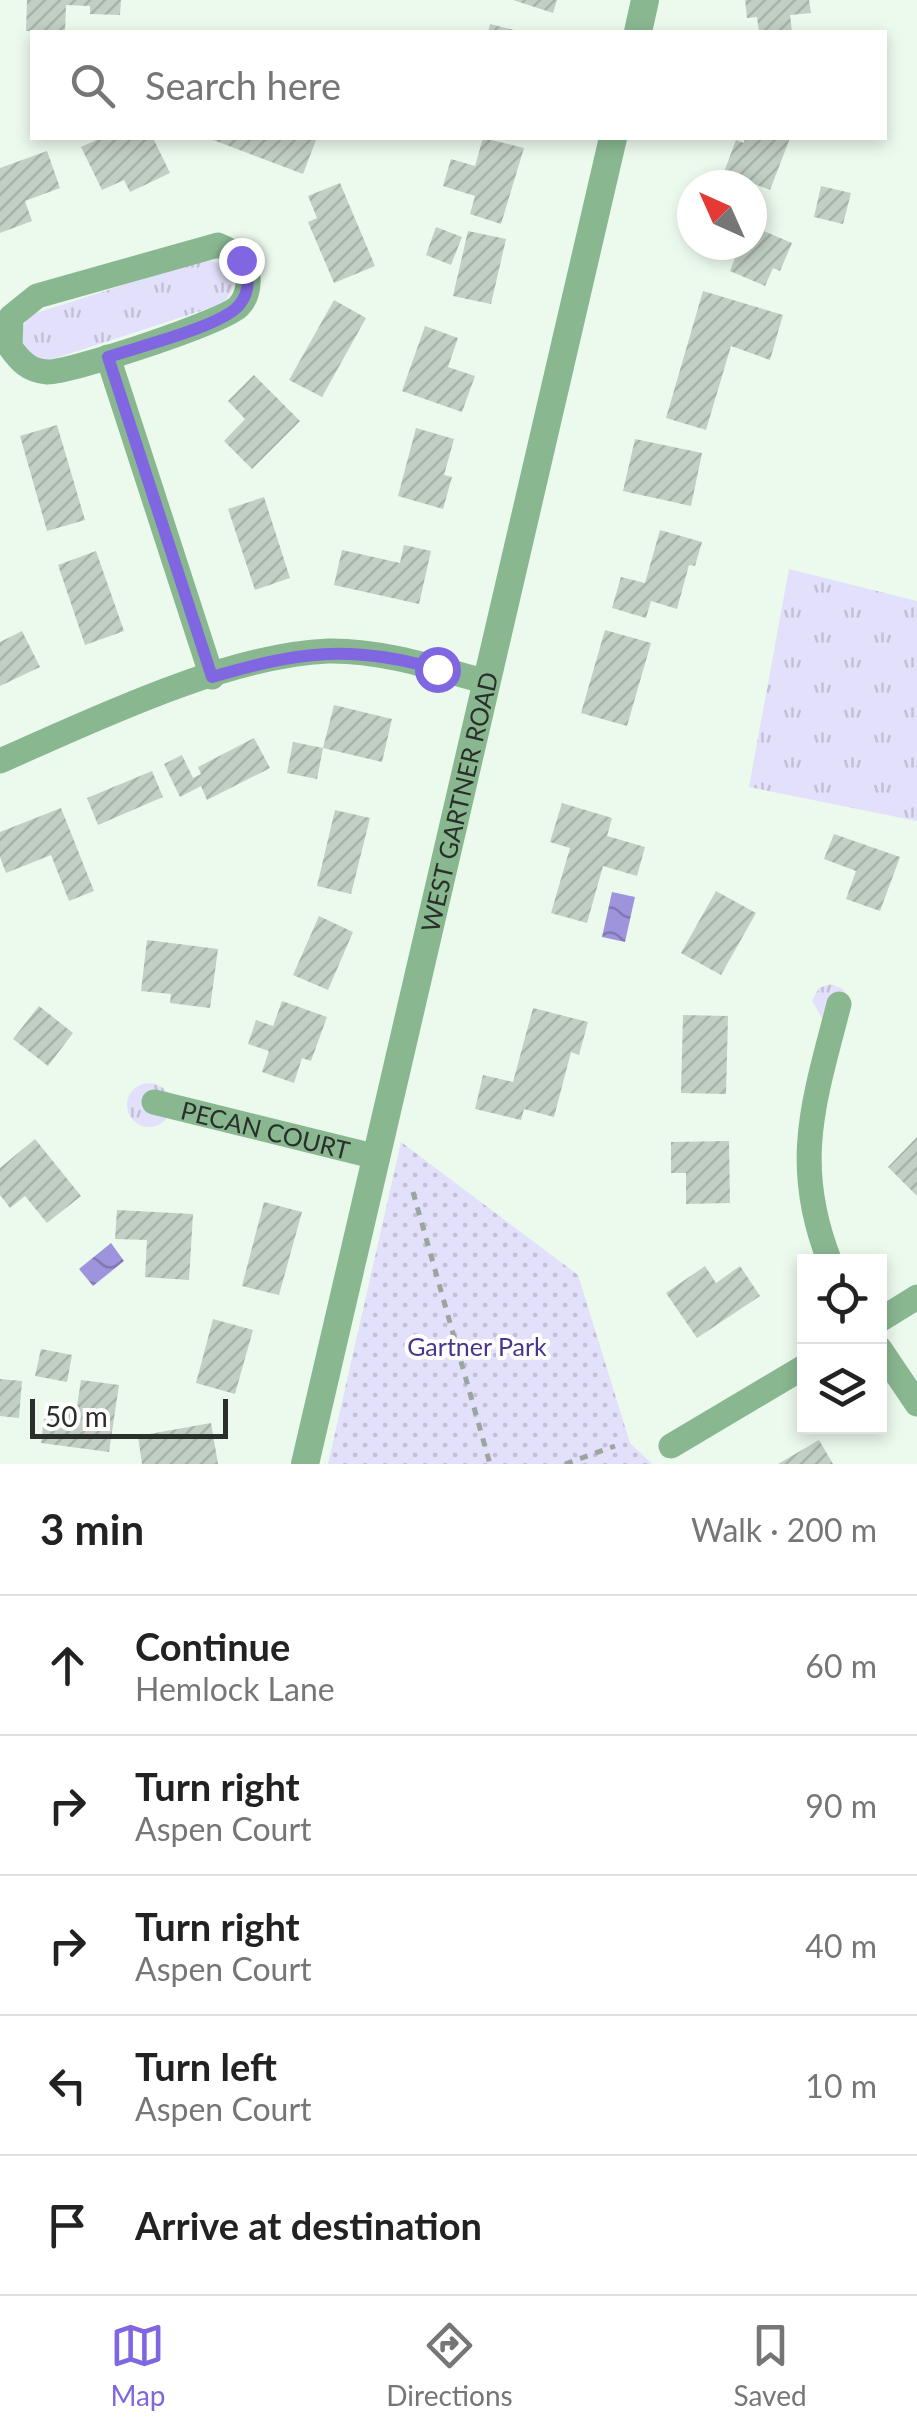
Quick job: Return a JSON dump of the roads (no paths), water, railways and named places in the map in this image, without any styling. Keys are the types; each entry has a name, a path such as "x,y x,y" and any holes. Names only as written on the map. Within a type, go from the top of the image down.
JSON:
{"street":[{"path":"638,30 645,0"},
{"name":"WEST GARTNER ROAD","path":"306,1464 613,140"},
{"path":"218,245 241,260 248,282 239,306 219,318 108,357 50,372 32,369 10,347 11,316 37,296 200,248 218,245"},
{"path":"108,357 212,677"},
{"path":"0,760 115,710 286,656 330,651 367,654 487,682"},
{"path":"827,1254 813,1216 807,1174 815,1099 839,1004"},
{"name":"PECAN COURT","path":"154,1102 377,1157"},
{"path":"887,1316 917,1297"},
{"path":"887,1359 917,1404"},
{"path":"671,1446 797,1370"}],"water":[{"path":"612,892 635,897 625,942 602,937"},
{"path":"111,1243 124,1261 93,1286 79,1269"}],"park label":[{"name":"Gartner Park","path":"477,1346"}]}
